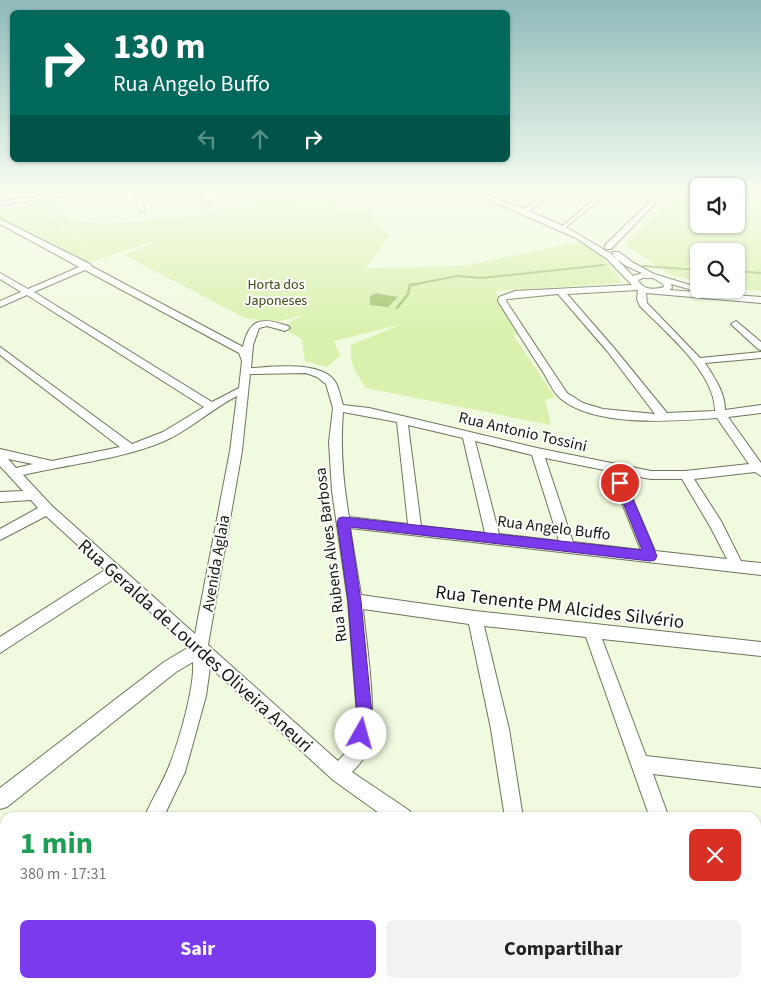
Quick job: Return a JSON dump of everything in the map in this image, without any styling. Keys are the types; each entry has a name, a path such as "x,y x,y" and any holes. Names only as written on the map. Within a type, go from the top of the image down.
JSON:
{"street":[{"path":"33,238 242,351 246,355"},
{"path":"580,238 612,258 638,286"},
{"path":"590,238 608,247 622,260 667,283 668,288 656,292"},
{"path":"608,247 617,238"},
{"path":"0,304 87,266"},
{"path":"0,275 211,406"},
{"path":"690,286 657,277 639,276 634,279 643,304 698,361 712,382 720,400 720,414 760,469"},
{"path":"761,300 656,292 638,286 508,295 503,297 502,301 563,395 576,405 632,416 664,417 720,414 761,409"},
{"path":"561,292 611,350 664,417"},
{"path":"745,293 761,295"},
{"name":"Avenida Aglaia","path":"156,812 176,772 198,696 202,670 200,649 236,452 242,390 246,371 246,355 251,331 259,323 271,322 285,328"},
{"path":"736,324 761,347"},
{"path":"0,350 130,448"},
{"path":"698,361 761,355"},
{"name":"Rua Rubens Alves Barbosa","path":"246,371 308,370 321,375 331,382 338,408 335,442 338,491 354,601 365,715 358,752 338,774"},
{"path":"14,473 130,448 158,439 184,425 211,406 242,390"},
{"name":"Rua Antonio Tossini","path":"338,408 369,412 537,452 651,475 685,475 760,469"},
{"path":"402,420 415,529"},
{"path":"468,435 493,537"},
{"path":"537,452 568,547"},
{"path":"0,453 50,464"},
{"name":"Rua Geralda de Lourdes Oliveira Aneuri","path":"0,458 47,509 338,774 394,812"},
{"path":"614,468 650,556"},
{"path":"685,475 716,525 737,566"},
{"path":"0,497 34,495"},
{"path":"0,535 47,509"},
{"name":"Rua Angelo Buffo","path":"343,522 493,537 761,569"},
{"path":"0,646 114,571"},
{"name":"Rua Tenente PM Alcides Silvério","path":"354,601 475,618 761,649"},
{"path":"475,618 500,729 513,812"},
{"path":"591,630 642,764 658,812"},
{"path":"0,800 170,667 200,649"},
{"path":"642,764 761,778"}],"green space":[{"name":"Horta dos Japoneses","path":"39,238 78,238 91,248 80,238 387,238 366,268 463,266 579,242 603,259 621,283 495,291 523,335 513,335 555,397 545,400 551,425 366,388 352,363 351,345 402,324 334,341 340,356 327,367 305,361 302,339 279,327 304,315 276,322 245,318 124,255 154,243 145,244 88,263"},
{"path":"630,238 761,238 761,291 745,289 745,243 690,243 690,279 671,275 624,244"}],"shaded area":[{"path":"376,293 398,297 388,307 370,305 370,296"}],"waterway":[{"path":"414,284 457,276 482,278 604,265"},
{"path":"643,266 690,269"},
{"path":"745,272 761,273"},
{"path":"397,308 408,294 410,285 414,284"}],"route":[{"path":"361,734 365,715 354,601 343,522 493,537 650,556 634,513 620,483"}]}
